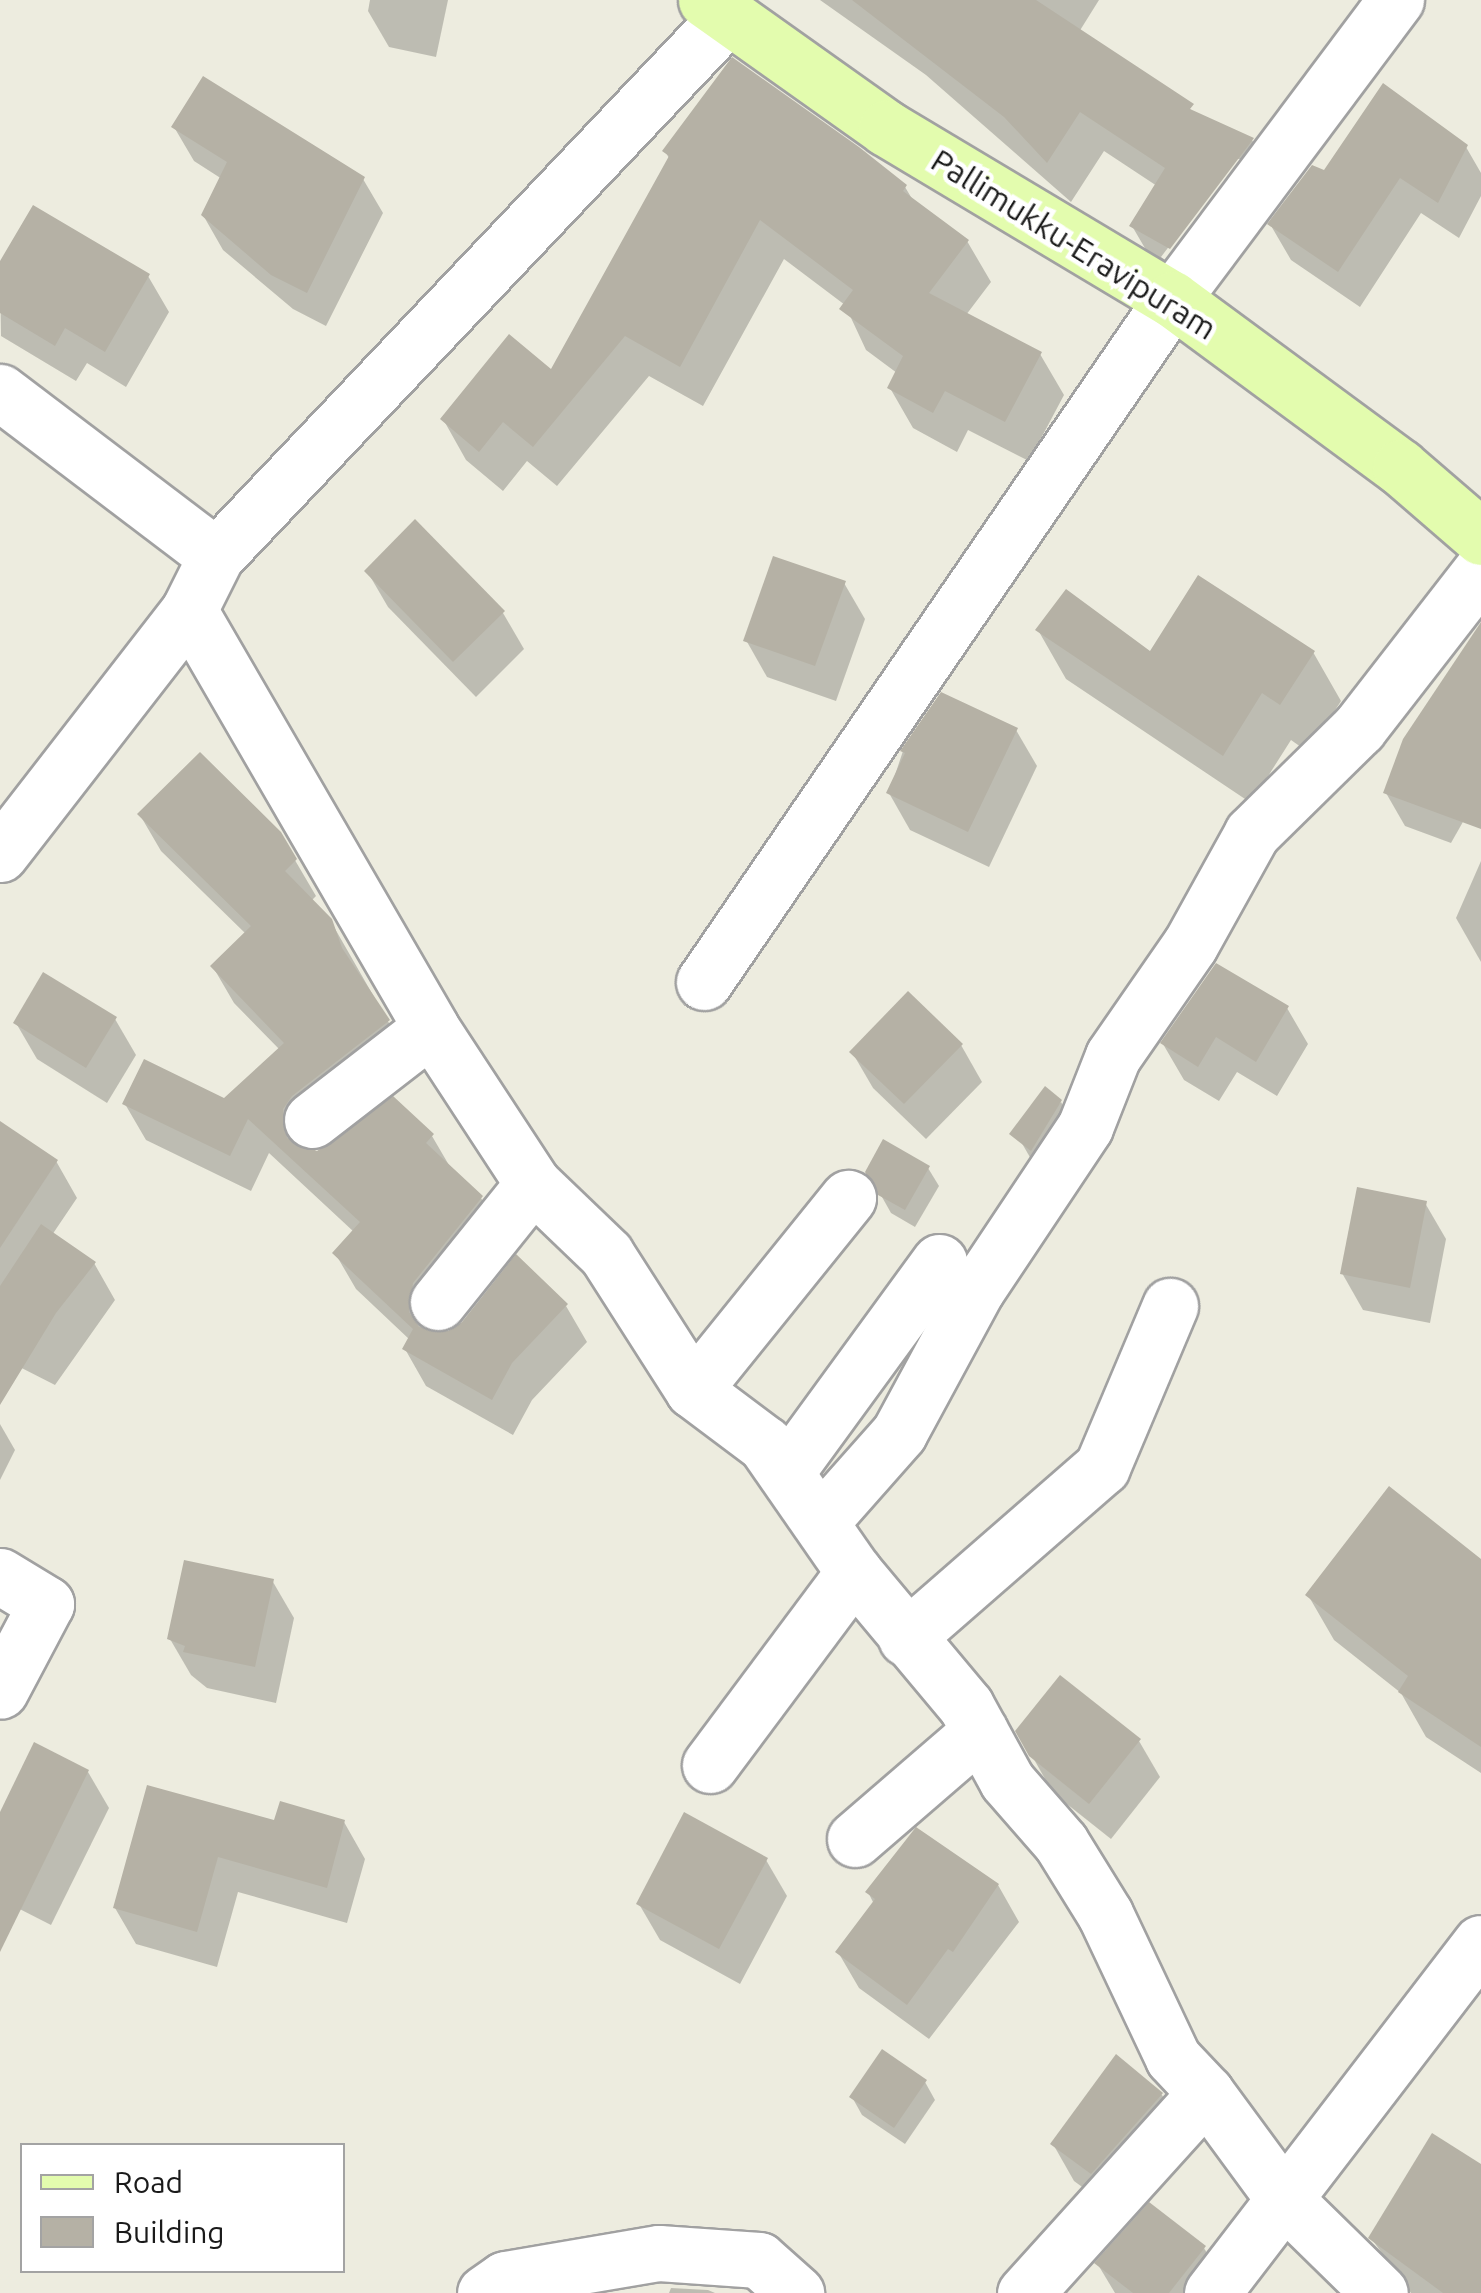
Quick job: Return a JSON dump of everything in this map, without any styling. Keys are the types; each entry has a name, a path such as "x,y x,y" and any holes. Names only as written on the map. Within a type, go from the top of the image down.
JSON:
{"main road":[{"name":"Pallimukku-Eravipuram","path":"717,8 886,128 1172,298 1400,467 1481,537"}],"street":[{"path":"704,982 1172,298 1396,0"},
{"path":"0,854 190,610 216,556 717,8"},
{"path":"0,392 216,556"},
{"path":"823,1519 899,1433 977,1289 1085,1127 1113,1056 1190,945 1252,833 1359,728 1481,572"},
{"path":"190,610 432,1028 533,1184 606,1254 692,1390 765,1444 823,1519 854,1572 966,1706 1008,1781 1061,1844 1106,1914 1173,2058 1206,2093 1284,2199 1380,2293"},
{"path":"312,1120 432,1028"},
{"path":"438,1302 533,1184"},
{"path":"692,1390 848,1198"},
{"path":"786,1472 940,1262"},
{"path":"906,1638 1102,1467 1170,1306"},
{"path":"710,1765 854,1572"},
{"path":"0,1576 46,1604 0,1690"},
{"path":"856,1840 980,1731"},
{"path":"1212,2293 1481,1942"},
{"path":"1025,2293 1206,2093"},
{"path":"485,2293 505,2280 659,2253 759,2260 796,2293"}],"building":[{"path":"852,0 1036,0 1194,104 1190,109 1254,138 1170,249 1129,226 1165,168 1080,112 1047,163 1004,117"},
{"path":"732,57 859,147 907,185 903,191 969,240 929,293 1042,352 1005,422 945,391 933,413 887,388 903,356 839,309 853,290 760,220 680,367 625,336 533,447 503,422 479,452 440,419 509,334 551,369 669,156 662,151"},
{"path":"203,76 365,177 307,293 271,275 201,215 227,162 171,127"},
{"path":"1383,83 1468,145 1438,203 1400,178 1338,272 1267,224 1312,165 1324,170"},
{"path":"33,205 150,274 105,352 65,328 55,346 0,313 0,261"},
{"path":"415,519 505,611 453,662 364,571"},
{"path":"773,556 846,581 815,666 743,641"},
{"path":"1198,575 1315,651 1280,705 1262,693 1223,756 1035,630 1066,589 1150,651"},
{"path":"1481,622 1481,829 1383,793 1403,739"},
{"path":"941,692 1018,728 968,832 886,793 905,753 900,751"},
{"path":"200,752 281,832 297,859 285,871 332,919 342,948 390,1020 292,1096 283,1109 287,1138 317,1151 393,1096 434,1134 426,1143 483,1196 413,1283 409,1312 419,1327 448,1331 462,1322 516,1254 568,1304 512,1363 492,1400 402,1349 413,1329 332,1253 360,1222 248,1119 230,1156 122,1104 144,1059 224,1098 284,1043 210,966 251,926 137,814"},
{"path":"1216,963 1289,1006 1256,1062 1216,1037 1198,1067 1160,1043"},
{"path":"43,972 117,1017 86,1068 13,1023"},
{"path":"908,991 963,1044 904,1104 849,1052"},
{"path":"1045,1086 1062,1100 1031,1151 1009,1134"},
{"path":"0,1121 58,1160 0,1248"},
{"path":"883,1139 930,1166 905,1210 878,1195 865,1172"},
{"path":"1357,1187 1427,1201 1410,1288 1340,1274"},
{"path":"41,1224 96,1262 56,1313 0,1405 0,1286"},
{"path":"1389,1486 1481,1559 1481,1747 1398,1692 1408,1676 1305,1595"},
{"path":"184,1560 274,1579 255,1667 183,1652 185,1646 167,1639"},
{"path":"1060,1675 1141,1739 1089,1804 1029,1756 1015,1731"},
{"path":"34,1742 89,1770 0,1952 0,1812"},
{"path":"147,1785 274,1820 280,1801 345,1820 327,1888 218,1857 197,1932 113,1908"},
{"path":"684,1812 768,1858 719,1949 636,1904"},
{"path":"916,1827 999,1884 953,1952 948,1949 907,2005 835,1952 875,1899 865,1892"},
{"path":"882,2049 927,2080 894,2128 849,2097"},
{"path":"1116,2054 1163,2093 1091,2174 1050,2144"},
{"path":"1432,2133 1481,2164 1481,2293 1443,2293 1368,2238"},
{"path":"1149,2202 1206,2246 1169,2293 1133,2293 1094,2263"}]}
